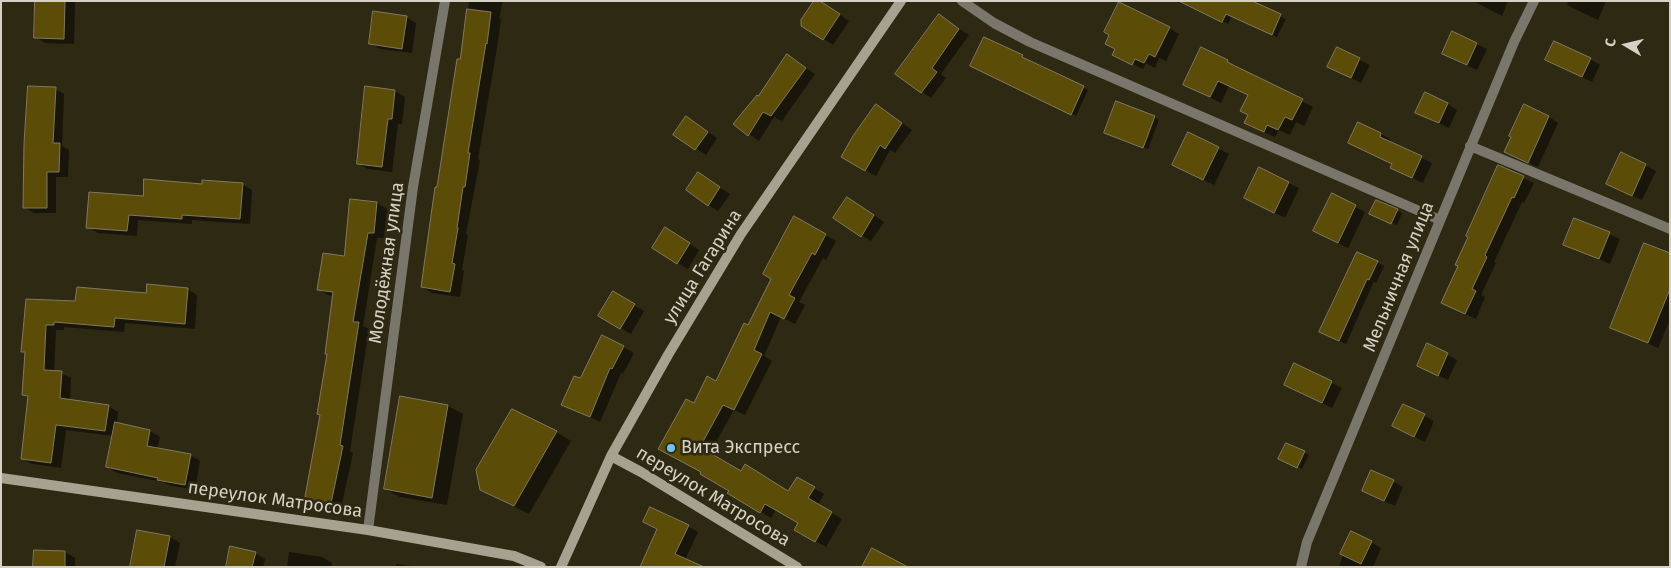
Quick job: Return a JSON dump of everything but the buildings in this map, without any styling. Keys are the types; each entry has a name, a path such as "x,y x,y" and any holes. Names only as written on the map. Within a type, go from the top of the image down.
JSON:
{"main road":[{"name":"улица Гагарина","path":"561,567 611,456 668,355 741,234 900,1"},
{"name":"переулок Матросова","path":"611,456 641,472 797,567"},
{"name":"переулок Матросова","path":"1,478 368,530 514,556 541,567"}],"street":[{"name":"Молодёжная улица","path":"368,530 413,187 445,1"},
{"path":"962,1 994,23 1030,42 1440,220"},
{"name":"Мельничная улица","path":"1301,567 1307,542 1470,146 1514,42 1534,1"},
{"path":"1470,146 1670,229"}],"place":[{"name":"Вита Экспресс","path":"671,448"}]}
